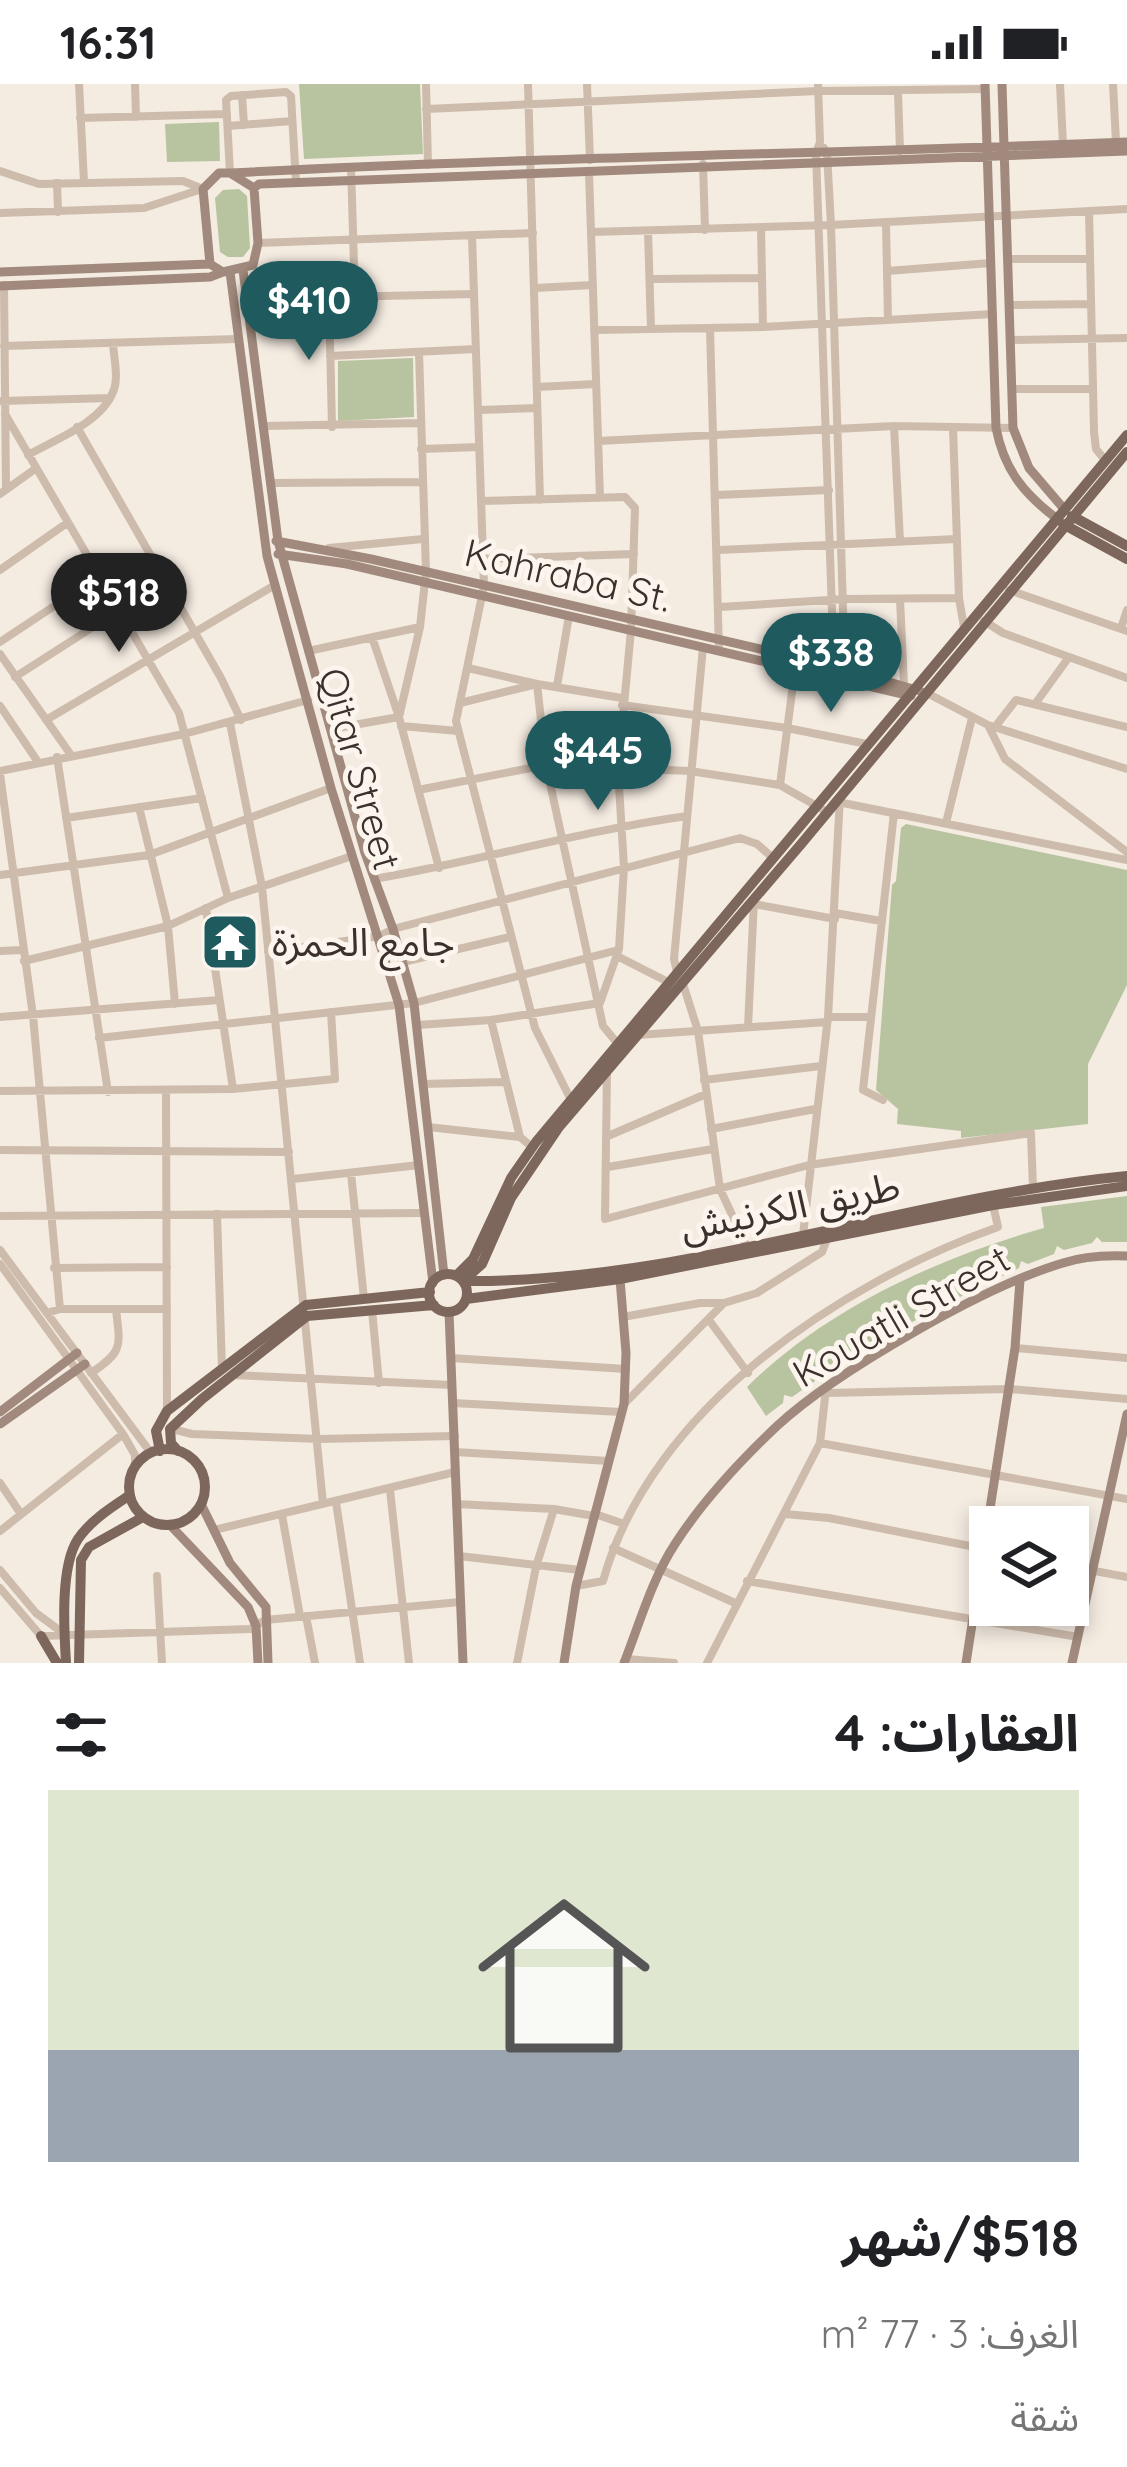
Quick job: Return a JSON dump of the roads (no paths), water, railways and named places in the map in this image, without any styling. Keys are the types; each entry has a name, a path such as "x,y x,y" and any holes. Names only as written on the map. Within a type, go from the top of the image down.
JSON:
{"main road":[{"path":"1002,84 1013,428 1029,468 1065,517 1127,546"},
{"path":"985,87 1000,453 1012,477 1127,559"},
{"path":"1003,152 1121,142"},
{"path":"254,188 259,184 589,173 900,152 1127,151"},
{"path":"822,156 987,152"},
{"path":"210,264 203,189 209,179 230,173 590,160 703,163"},
{"path":"230,173 254,188"},
{"path":"2,285 210,277 243,270 253,265 258,243 254,188"},
{"path":"0,272 210,264 227,272"},
{"name":"Qitar Street","path":"243,270 278,541 418,1024 443,1285"},
{"name":"Qitar Street","path":"227,272 267,556 331,788 399,1005 424,1213 443,1285"},
{"path":"248,418 263,420"},
{"path":"443,1285 482,1264 538,1154 775,859 838,796 964,627 1120,460 1127,435"},
{"path":"254,469 268,466"},
{"path":"838,796 867,744 984,620 1065,517"},
{"name":"Kahraba St.","path":"265,543 325,549 424,578"},
{"name":"Kahraba St.","path":"267,556 282,554 424,578 914,692"},
{"name":"Kahraba St.","path":"482,591 703,647 720,646 795,669 839,673"},
{"path":"443,1285 473,1259 511,1178 532,1148 618,1044 754,901 824,808"},
{"path":"412,1110 425,1109"},
{"name":"طريق الكرنيش","path":"466,1299 620,1279 1033,1188 1127,1175"},
{"name":"طريق الكرنيش","path":"306,1310 368,1304 443,1285 608,1272 746,1245 827,1239 993,1205 1127,1186"},
{"name":"Kouatli Street","path":"625,1661 673,1546 776,1427 926,1328 1021,1280 1063,1263 1099,1255 1127,1256"},
{"path":"564,1663 576,1586 622,1408 626,1369 620,1279"},
{"path":"993,1506 1021,1280"},
{"path":"443,1285 466,1299 460,1309 448,1312"},
{"path":"443,1285 451,1358 463,1663"},
{"path":"155,1452 156,1431 167,1411 198,1395 306,1310"},
{"path":"0,1412 72,1356"},
{"path":"0,1424 84,1369"},
{"path":"170,1525 188,1519 204,1494 202,1473 171,1443 170,1429 198,1395"},
{"path":"1072,1663 1127,1414"},
{"path":"178,1450 155,1452 136,1467 130,1495 143,1516 170,1525 248,1607 261,1623 268,1663"},
{"path":"66,1663 69,1558 74,1544 106,1511 130,1495"},
{"path":"201,1504 230,1563 266,1607 258,1663"},
{"path":"79,1663 81,1560 89,1547 143,1516"},
{"path":"966,1663 972,1626"},
{"path":"41,1636 57,1663"}],"street":[{"path":"79,84 83,182"},
{"path":"135,84 136,117"},
{"path":"426,84 428,165"},
{"path":"528,84 540,500"},
{"path":"587,84 590,160"},
{"path":"1060,84 1063,144"},
{"path":"1113,84 1121,142"},
{"path":"426,109 818,88 898,92 985,87"},
{"path":"818,88 831,225 828,324 836,543 832,599 839,673"},
{"path":"230,173 226,100 286,92 291,96 296,182"},
{"path":"898,92 900,152"},
{"path":"242,95 244,124"},
{"path":"80,118 244,124 292,121"},
{"path":"822,156 819,226 828,324"},
{"path":"703,163 705,230"},
{"path":"351,167 355,297"},
{"path":"0,171 39,184 183,181 203,189"},
{"path":"589,173 600,497"},
{"path":"57,183 58,212"},
{"path":"0,213 144,208 203,189"},
{"path":"591,232 819,226 1127,209"},
{"path":"1089,211 1096,449 1120,460"},
{"path":"886,223 888,320"},
{"path":"761,228 763,327"},
{"path":"648,231 651,329"},
{"path":"258,243 533,232"},
{"path":"472,236 482,591 456,721 531,1014 571,1100"},
{"path":"1007,259 1090,259"},
{"path":"887,271 991,263"},
{"path":"650,279 762,278"},
{"path":"2,285 3,492"},
{"path":"535,288 593,285"},
{"path":"246,299 474,294"},
{"path":"329,297 332,427"},
{"path":"1009,305 1091,304"},
{"path":"594,331 993,314"},
{"path":"710,328 720,646"},
{"path":"1010,340 1127,338"},
{"path":"4,346 237,339"},
{"path":"28,455 76,428 110,398 115,389 113,344"},
{"path":"331,356 476,349"},
{"path":"400,721 424,578 418,352"},
{"path":"537,387 596,384"},
{"path":"1012,388 1093,389"},
{"path":"3,400 110,398"},
{"path":"478,410 538,408"},
{"path":"5,414 178,713 228,898"},
{"path":"263,420 332,427 419,423"},
{"path":"598,441 894,426 1013,428"},
{"path":"894,426 900,541"},
{"path":"76,428 221,678 236,721 247,819 262,887 323,1504"},
{"path":"953,428 964,627"},
{"path":"831,430 829,490 844,598 839,673"},
{"path":"421,449 479,447"},
{"path":"3,492 35,469"},
{"path":"270,483 423,482"},
{"path":"717,495 829,490"},
{"path":"481,501 625,497 635,508 631,626 618,770 624,867 618,952 600,1004"},
{"path":"0,570 67,523"},
{"path":"325,549 423,539"},
{"path":"718,550 957,539"},
{"path":"482,560 634,554"},
{"path":"0,642 98,577"},
{"path":"46,719 275,584"},
{"path":"1009,590 1124,630 1127,610"},
{"path":"720,607 844,598 959,598"},
{"path":"900,599 914,692 991,726 1127,769"},
{"path":"16,677 118,611"},
{"path":"557,686 569,616"},
{"path":"984,620 1003,633 1127,678"},
{"path":"307,651 419,628"},
{"path":"372,637 439,868"},
{"path":"703,647 674,959 676,980 698,1031 720,1189 746,1245"},
{"path":"0,654 71,755"},
{"path":"1034,704 1069,657"},
{"path":"468,668 622,702 867,744"},
{"path":"780,785 795,669"},
{"path":"460,703 537,684"},
{"path":"537,684 546,765 603,1026 618,1044"},
{"path":"60,1309 33,1016 0,773 57,757 184,734 309,699"},
{"path":"991,726 1016,700 1127,727"},
{"path":"0,706 38,762"},
{"path":"946,824 972,718"},
{"path":"331,729 400,721 458,731"},
{"path":"991,726 1005,759 1092,829 1120,844 1127,856"},
{"path":"57,757 108,1092"},
{"path":"418,790 546,765 690,771 780,785 824,808"},
{"path":"0,875 149,855 331,788"},
{"path":"804,1238 835,916 838,796 946,824 1127,856"},
{"path":"66,818 202,798"},
{"path":"139,808 168,926 175,1004"},
{"path":"883,1100 863,1090 894,813"},
{"path":"374,880 561,837 687,816"},
{"path":"268,952 380,936 572,879 740,838 757,844 775,859"},
{"path":"25,961 168,926 228,898 352,856"},
{"path":"748,1028 754,901 881,921"},
{"path":"206,908 233,1088"},
{"path":"403,962 510,937"},
{"path":"0,951 22,950"},
{"path":"98,1038 413,1003 618,952 676,980"},
{"path":"0,1017 219,1000"},
{"path":"418,1024 600,1004"},
{"path":"0,1091 233,1088 335,1079 331,1012"},
{"path":"637,1036 871,1017"},
{"path":"491,1019 520,1137 532,1148"},
{"path":"704,1080 821,1066"},
{"path":"607,1070 605,1219 809,1165 1031,1133 1033,1188"},
{"path":"423,1084 504,1082"},
{"path":"166,1090 167,1411"},
{"path":"608,1136 706,1094"},
{"path":"711,1129 816,1109"},
{"path":"428,1127 520,1137"},
{"path":"608,1167 713,1149"},
{"path":"0,1150 290,1152"},
{"path":"293,1180 418,1166"},
{"path":"351,1173 379,1383"},
{"path":"576,1586 591,1587 603,1581 624,1525 662,1462 695,1422 748,1373 808,1324 880,1279 946,1246 998,1228 993,1205"},
{"path":"0,1216 424,1213"},
{"path":"217,1214 227,1372 452,1385"},
{"path":"623,1317 700,1303 724,1304 757,1293 823,1252 827,1239"},
{"path":"0,1250 72,1356"},
{"path":"0,1264 155,1452"},
{"path":"54,1268 167,1267"},
{"path":"453,1403 622,1408 724,1304"},
{"path":"46,1313 60,1309 167,1310"},
{"path":"84,1369 115,1357 116,1309"},
{"path":"709,1320 748,1373"},
{"path":"1015,1348 1127,1358"},
{"path":"451,1358 626,1369"},
{"path":"84,1369 135,1455 136,1467"},
{"path":"706,1663 820,1443 826,1390 1009,1390 1127,1399"},
{"path":"170,1429 320,1439 455,1436"},
{"path":"0,1531 123,1434"},
{"path":"820,1443 1127,1499"},
{"path":"455,1452 609,1461"},
{"path":"214,1529 455,1472"},
{"path":"0,1483 21,1514"},
{"path":"390,1490 410,1663"},
{"path":"336,1502 360,1663"},
{"path":"456,1504 554,1509 624,1525"},
{"path":"517,1663 536,1568 554,1509"},
{"path":"785,1514 829,1518 969,1546"},
{"path":"282,1515 314,1663"},
{"path":"613,1548 734,1603"},
{"path":"458,1556 580,1570"},
{"path":"1089,1569 1127,1577"},
{"path":"0,1570 36,1612 64,1634"},
{"path":"158,1576 162,1663"},
{"path":"747,1581 969,1616"},
{"path":"0,1588 41,1636 250,1629 303,1616 460,1601"},
{"path":"1023,1626 1078,1636"},
{"path":"625,1661 674,1663"}],"place":[{"name":"جامع الحمزة","path":"230,942"}]}
